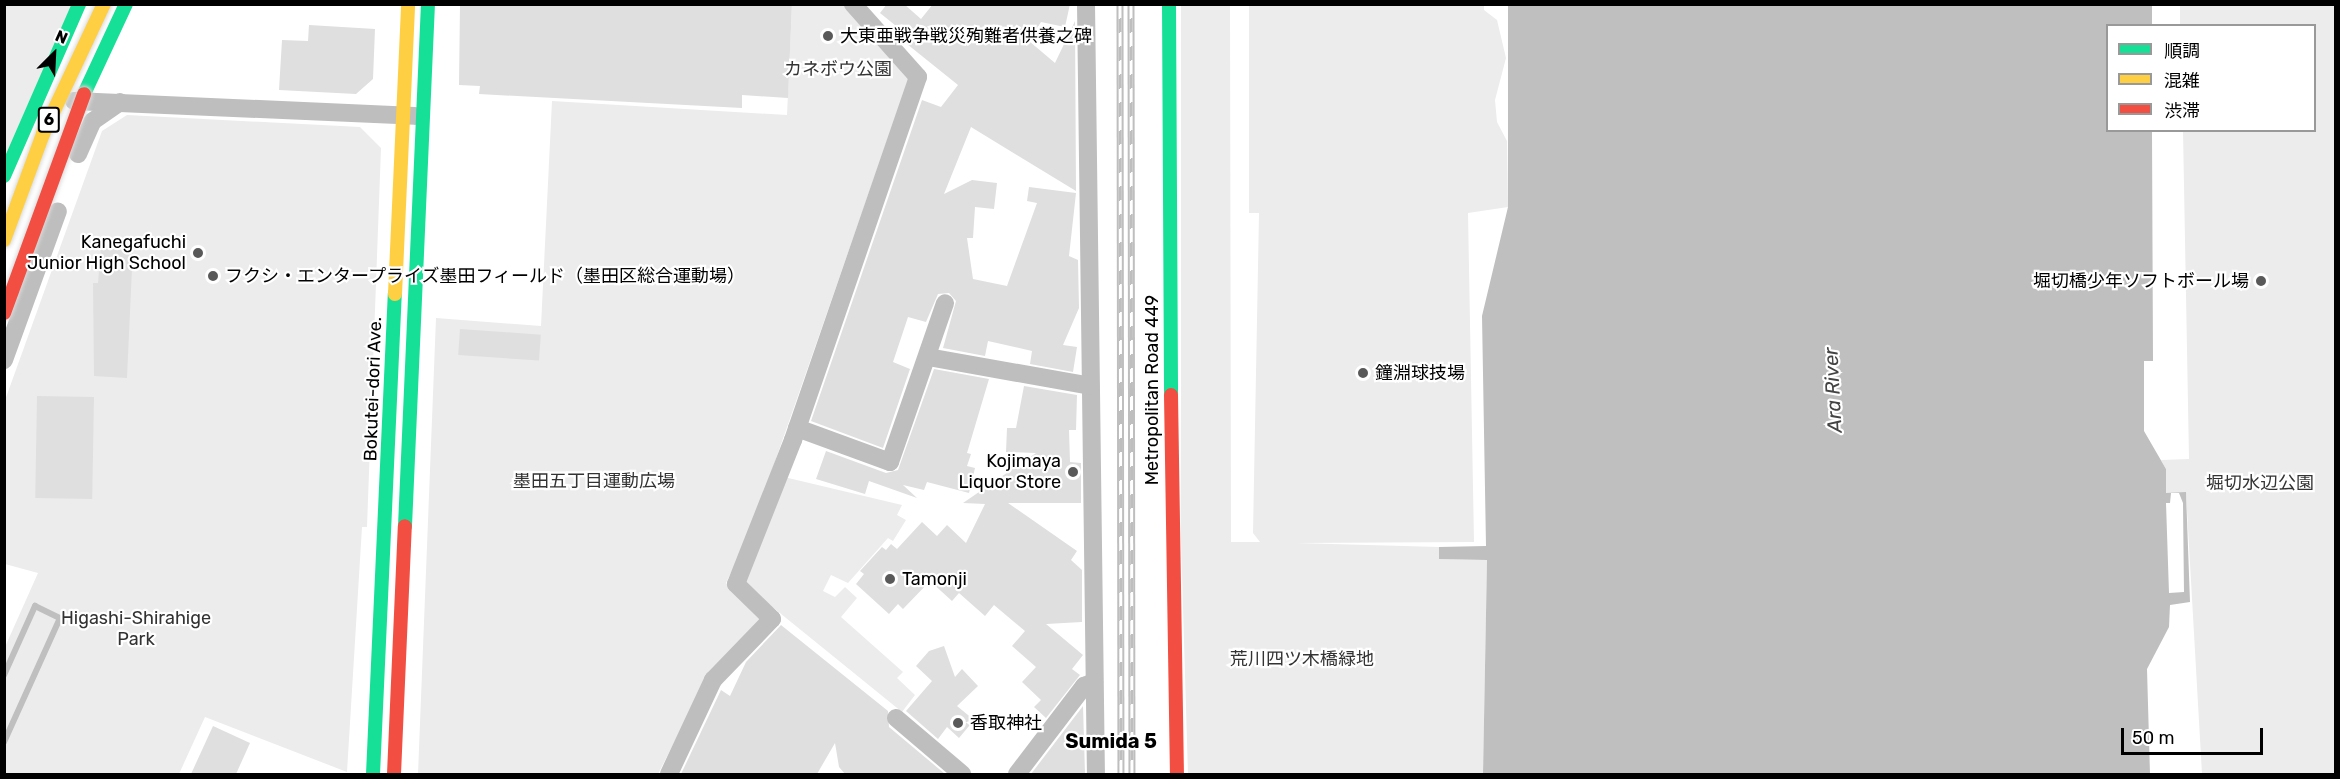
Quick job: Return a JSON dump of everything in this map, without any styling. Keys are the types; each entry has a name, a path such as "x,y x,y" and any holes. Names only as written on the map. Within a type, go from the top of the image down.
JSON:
{"main road":[{"path":"4,176 79,4"},
{"name":"6","path":"4,240 43,134 104,4"},
{"path":"4,314 65,140 126,4"},
{"name":"Bokutei-dori Ave.","path":"373,774 408,4"},
{"name":"Bokutei-dori Ave.","path":"394,774 428,4"},
{"name":"Metropolitan Road 449","path":"1169,4 1172,622 1178,774"}],"street":[{"path":"669,774 713,680 772,619 736,584 797,428 918,77 853,4"},
{"path":"1086,4 1096,774"},
{"path":"84,138 64,161 50,165 39,161 28,145 31,128 43,108 91,99 423,116"},
{"path":"4,360 84,138 93,121 120,102"},
{"path":"797,428 890,462 945,303"},
{"path":"928,357 1090,386"},
{"path":"1017,774 1084,686 1094,682"},
{"path":"896,718 962,774"}],"green space":[{"path":"5,5 72,5 5,156"},
{"name":"墨田五丁目運動広場","path":"792,5 843,5 909,78 750,533 726,583 761,620 709,674 658,774 418,774 436,318 541,326 552,101 787,115"},
{"name":"荒川四ツ木橋緑地","path":"1181,5 1230,5 1231,542 1260,542 1253,533 1259,213 1249,213 1249,5 1484,5 1484,10 1497,20 1506,58 1495,100 1497,122 1507,141 1508,207 1468,213 1474,542 1296,543 1439,547 1439,559 1487,560 1483,774 1188,774 1181,541"},
{"name":"堀切水辺公園","path":"2180,5 2335,5 2335,774 2202,774 2186,493 2165,493 2166,469 2161,460 2189,459 2183,132 2316,132 2316,24 2180,24"},
{"name":"フクシ・エンタープライズ墨田フィールド（墨田区総合運動場）","path":"127,115 360,127 381,148 367,527 362,527 347,772 205,717 179,774 5,774 5,647 38,573 5,564 4,403 102,131"},
{"path":"784,477 902,505 897,515 906,520 893,541 888,538 848,583 831,575 823,591 835,597 845,587 857,598 841,617 903,672 897,678 915,695 902,712 743,583"}],"water":[{"name":"Ara River","path":"1508,5 2152,5 2152,24 2106,24 2106,132 2152,132 2153,361 2144,361 2144,431 2166,469 2166,493 2186,492 2190,602 2170,605 2169,627 2147,669 2150,774 1483,774 1487,560 1439,559 1439,547 1486,546 1482,316 1508,207"}],"pier":[{"path":"2171,493 2179,493 2183,503 2184,592 2169,593 2166,503 2170,503"}],"building":[{"path":"460,4 792,4 788,98 742,95 742,108 479,94 480,86 459,85"},
{"path":"887,4 904,4 921,19 933,4 1070,4 1065,27 1041,22 1029,41 1055,63 1075,21 1076,191 971,127 944,194 972,180 997,183 994,209 975,207 973,238 967,238 973,279 1007,286 1037,203 1027,201 1029,187 1076,193 1069,256 1078,260 1079,308 1063,345 1077,347 1073,372 1030,364 1032,351 988,341 985,356 943,348 956,301 949,293 938,294 926,322 908,317 893,362 910,369 883,448 811,421 922,100 941,107 958,85 902,40 906,34 880,13"},
{"path":"309,25 375,29 373,79 356,94 279,90 282,40 308,41"},
{"path":"101,245 133,246 127,378 94,376 93,283 98,283"},
{"path":"460,329 541,335 539,361 458,355"},
{"path":"934,369 989,379 967,453 971,454 967,466 975,468 969,493 927,482 924,490 903,485 917,498 869,481 865,494 816,479 826,451 886,473 898,470"},
{"path":"1024,386 1077,395 1076,430 1069,430 1070,462 1081,463 1081,503 1008,503 1077,551 1071,560 1082,570 1082,622 1046,624 1083,655 1072,669 1080,675 1046,718 1034,707 1041,700 1022,682 1036,667 1012,646 1025,631 994,605 985,616 959,593 952,601 930,581 903,609 898,604 889,614 856,584 864,574 860,571 882,547 886,550 891,544 897,549 922,522 937,536 947,525 966,543 985,504 963,503 1036,453 1006,452 1007,428 1016,428"},
{"path":"37,396 94,397 92,499 35,498"},
{"path":"781,625 888,711 889,727 945,774 845,774 839,767 835,743 817,774 681,774 721,690 730,696 746,662"},
{"path":"944,646 955,677 962,669 978,686 957,706 974,720 959,738 947,727 938,739 906,711 932,681 916,666 929,651"},
{"path":"1083,706 1085,774 1031,774"},
{"path":"213,726 250,743 236,774 191,774"}],"waterway":[{"path":"4,675 35,606 60,618 4,742"}],"railway":[{"path":"1120,4 1121,774"},
{"path":"1131,4 1132,774"}],"traffic: fast":[{"path":"4,176 79,4"},
{"path":"84,94 126,4"},
{"path":"405,526 428,4"},
{"path":"1169,4 1171,395"},
{"path":"373,774 395,294"}],"traffic: slow":[{"path":"4,240 43,134 104,4"},
{"path":"395,294 408,4"}],"traffic: jam":[{"path":"4,313 84,94"},
{"path":"1171,395 1177,774"},
{"path":"394,774 405,526"}],"place":[{"name":"大東亜戦争戦災殉難者供養之碑","path":"828,36"},
{"name":"Kanegafuchi Junior High School","path":"198,253"},
{"name":"フクシ・エンタープライズ墨田フィールド（墨田区総合運動場）","path":"213,276"},
{"name":"堀切橋少年ソフトボール場","path":"2261,281"},
{"name":"鐘淵球技場","path":"1363,373"},
{"name":"Kojimaya Liquor Store","path":"1073,472"},
{"name":"Tamonji","path":"890,579"},
{"name":"香取神社","path":"958,723"}],"district":[{"name":"Sumida 5","path":"1111,741"}],"park label":[{"name":"カネボウ公園","path":"838,69"},
{"name":"Higashi-Shirahige Park","path":"136,629"}]}
